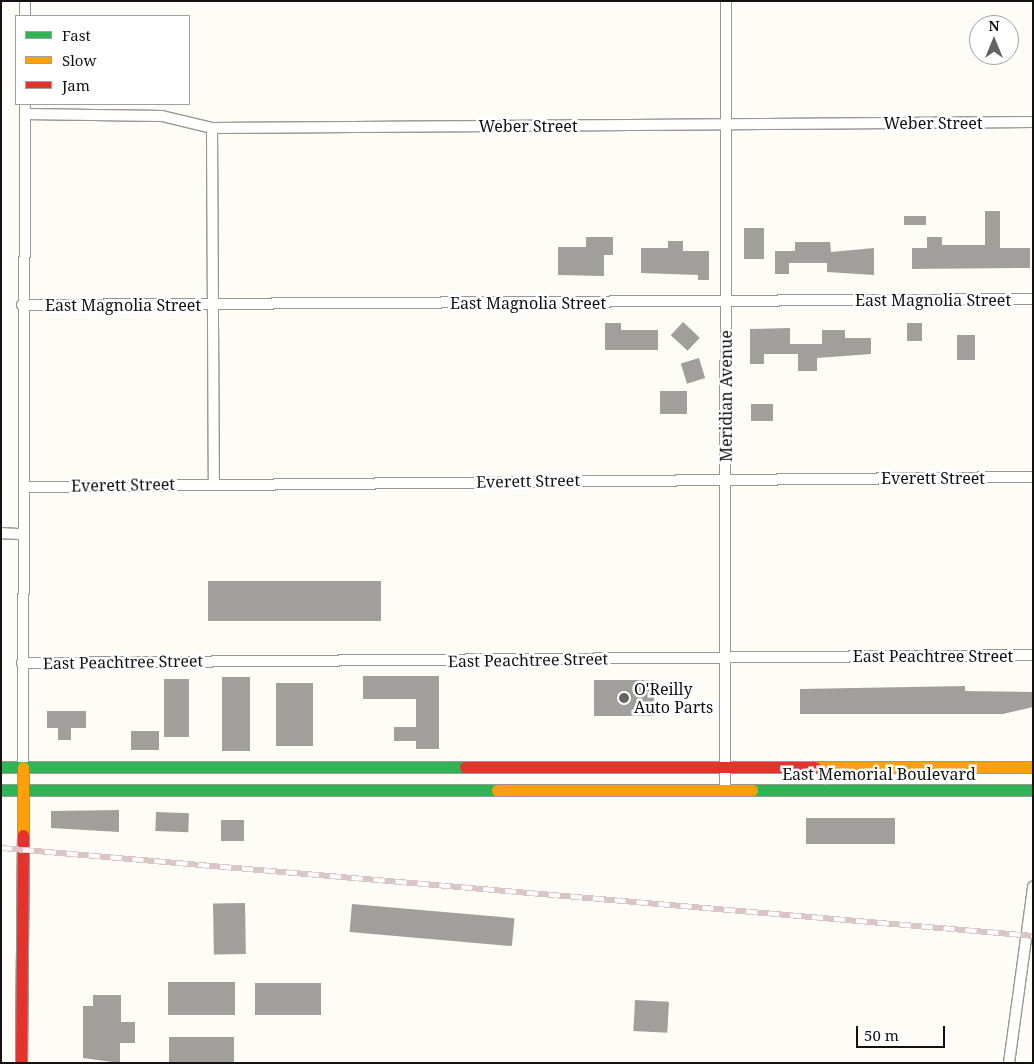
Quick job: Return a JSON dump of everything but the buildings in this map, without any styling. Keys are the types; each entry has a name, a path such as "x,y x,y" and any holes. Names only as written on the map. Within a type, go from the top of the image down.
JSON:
{"main road":[{"name":"East Memorial Boulevard","path":"1,767 1033,767"},
{"path":"21,1063 23,767"},
{"path":"373,768 373,791"},
{"path":"912,790 1033,777"},
{"name":"East Memorial Boulevard","path":"1,790 1033,790"}],"street":[{"path":"25,1 25,15"},
{"name":"Meridian Avenue","path":"725,790 726,1"},
{"path":"23,767 24,487 22,305 25,109"},
{"name":"Weber Street","path":"25,109 162,116 212,128 1033,122"},
{"path":"212,128 215,305 214,484"},
{"name":"East Magnolia Street","path":"22,305 1033,299"},
{"name":"Everett Street","path":"24,487 726,478 1033,477"},
{"path":"1,534 23,534"},
{"name":"East Peachtree Street","path":"22,663 1033,655"},
{"path":"1009,1063 1033,887"}],"railway":[{"path":"1,848 1033,936"}],"traffic: fast":[{"path":"1,767 465,767"},
{"path":"1,790 497,790"},
{"path":"752,790 1033,790"}],"traffic: slow":[{"path":"23,767 23,835"},
{"path":"815,767 1033,767"},
{"path":"497,790 752,790"}],"traffic: jam":[{"path":"465,767 815,767"},
{"path":"21,1063 23,835"}],"place":[{"name":"O'Reilly Auto Parts","path":"624,698"}]}
